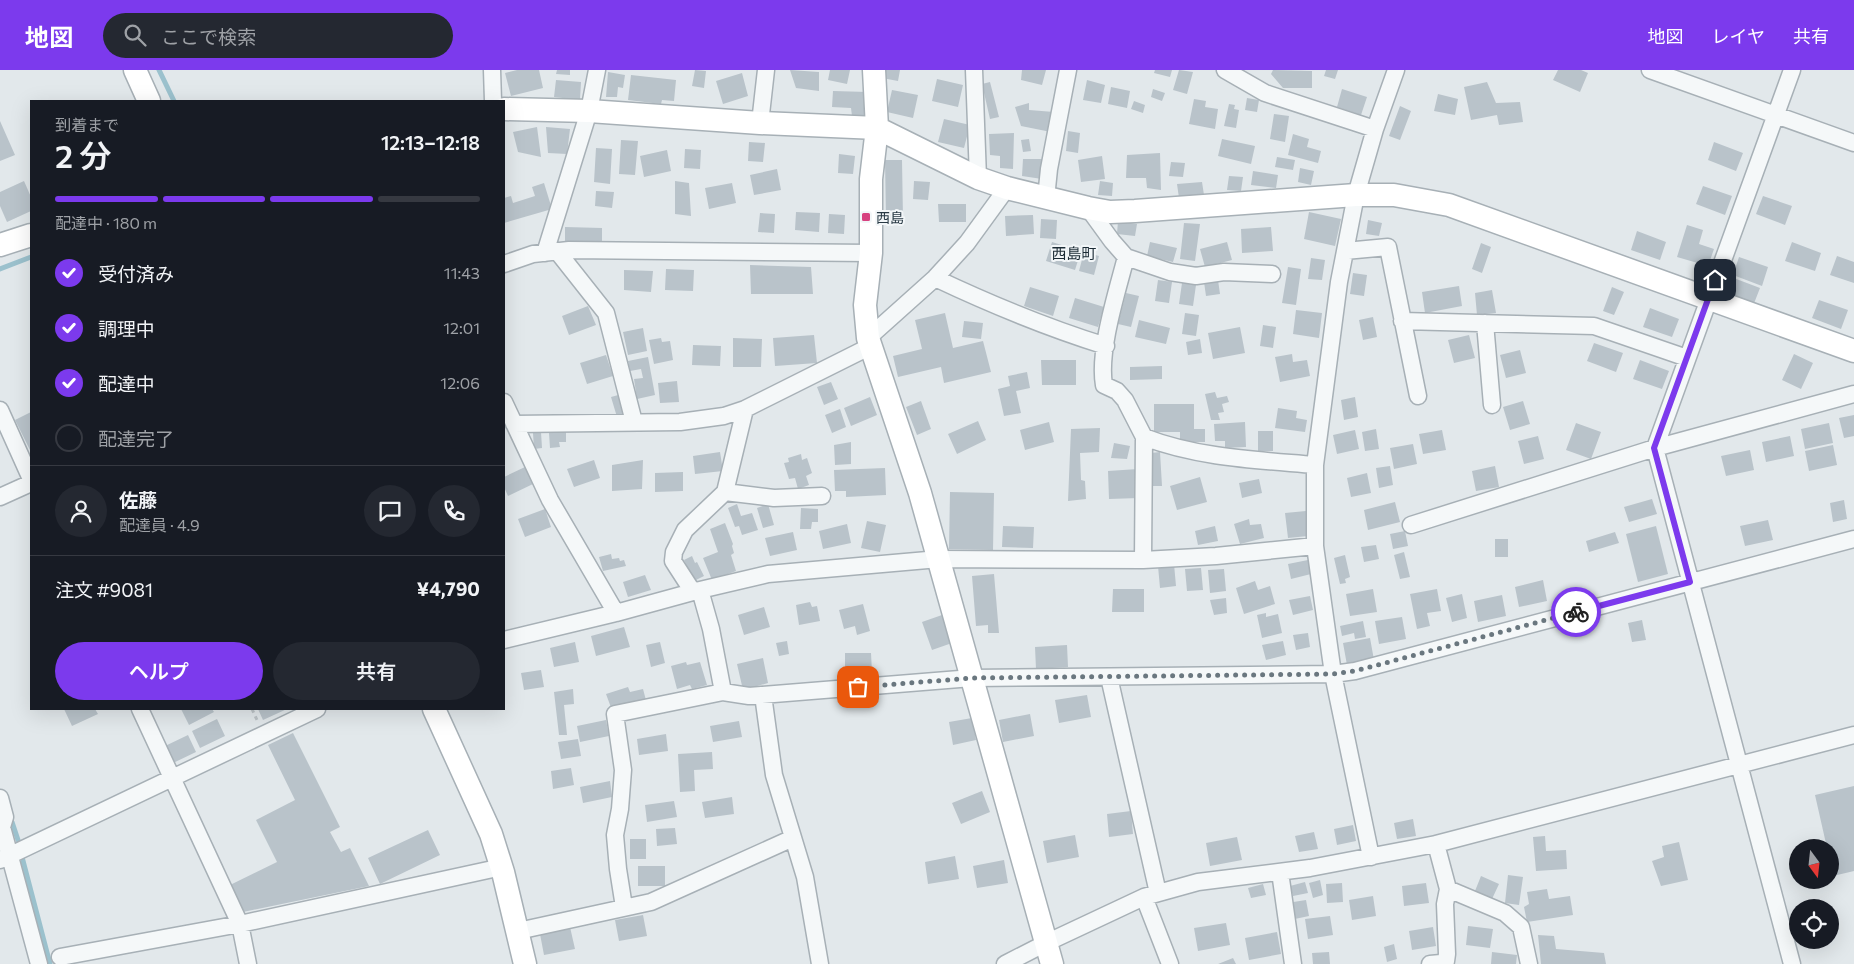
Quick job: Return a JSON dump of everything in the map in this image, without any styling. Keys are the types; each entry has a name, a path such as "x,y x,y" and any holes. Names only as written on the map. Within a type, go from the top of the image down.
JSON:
{"street":[{"path":"135,70 149,100"},
{"path":"492,70 493,100"},
{"path":"551,252 589,111 597,70"},
{"path":"760,123 766,70"},
{"path":"874,70 877,128 871,179 871,253 866,305 869,342 920,493 1052,964"},
{"path":"974,70 978,178"},
{"path":"1046,198 1049,169 1068,70"},
{"path":"1225,70 1265,93 1375,129"},
{"path":"1371,857 1333,674 1315,546 1315,465 1339,282 1356,195 1375,129 1396,70"},
{"path":"1650,70 1854,143"},
{"path":"1792,70 1654,448 1792,964"},
{"path":"505,109 589,111 760,123 877,128 978,178 1007,188 1110,212 1135,212 1356,195 1394,195 1449,205 1854,351"},
{"path":"514,424 680,422 724,416 745,409 869,342 935,278 967,243 1007,188"},
{"path":"1088,208 1126,257 1170,272 1196,276 1224,272 1272,274"},
{"path":"0,245 30,235"},
{"path":"1345,251 1388,247 1418,396"},
{"path":"551,252 606,313 634,422"},
{"path":"505,264 533,254 551,252 871,253"},
{"path":"1126,257 1112,310 1102,372 1104,385 1117,390 1125,400 1144,437 1143,560"},
{"path":"935,278 992,305 1054,330 1106,346"},
{"path":"1402,321 1594,326 1687,358"},
{"path":"1485,324 1492,405"},
{"path":"1411,525 1654,448 1854,394"},
{"path":"505,404 550,500 616,614"},
{"path":"724,692 711,629 696,591 674,561 674,552 685,530 725,492 745,409"},
{"path":"0,410 30,479"},
{"path":"1144,437 1167,446 1236,458 1315,465"},
{"path":"0,497 30,482"},
{"path":"725,492 774,498 822,496"},
{"path":"624,908 615,835 620,809 623,770 615,714 724,692 749,696 972,678 1333,674 1355,671 1854,539"},
{"path":"505,640 616,614 696,591 768,574 939,559 1143,560 1216,556 1315,546"},
{"path":"1110,677 1151,895 1170,964"},
{"path":"763,695 774,774 805,877 820,964"},
{"path":"140,710 240,924 248,964"},
{"path":"4,858 315,710"},
{"path":"434,710 492,834 502,867 525,964"},
{"path":"1005,964 1046,942 1151,895 1198,882 1280,872 1436,844 1854,735"},
{"path":"0,798 5,817 2,827 4,858 39,964"},
{"path":"518,931 651,902 793,838"},
{"path":"1436,844 1448,889 1445,904 1447,954 1441,963"},
{"path":"60,957 240,924 502,867"},
{"path":"1280,872 1293,964"},
{"path":"1448,889 1505,913 1522,928 1529,964"}],"building":[{"path":"517,70 539,70 543,88 511,96 505,73"},
{"path":"557,70 570,70 570,75 556,74"},
{"path":"695,70 706,71 704,88 692,86"},
{"path":"790,70 819,72 819,91 796,88"},
{"path":"830,70 850,70 847,84 828,80"},
{"path":"883,70 900,70 898,81 882,78"},
{"path":"1022,70 1046,70 1042,85 1021,80"},
{"path":"1155,70 1172,70 1170,77 1154,73"},
{"path":"1179,70 1193,72 1187,94 1173,90"},
{"path":"1273,70 1312,71 1312,88 1283,88 1271,74"},
{"path":"1326,70 1338,70 1335,79 1324,76"},
{"path":"1558,70 1581,70 1588,73 1580,92 1553,80"},
{"path":"608,72 625,75 623,88 618,87 617,97 606,97"},
{"path":"742,73 748,96 723,104 716,81"},
{"path":"631,75 676,80 674,101 662,100 661,104 628,100"},
{"path":"937,79 963,85 958,107 932,101"},
{"path":"556,80 581,82 580,100 554,97"},
{"path":"1087,80 1105,85 1101,103 1083,100"},
{"path":"990,82 999,117 990,119 982,84"},
{"path":"1487,82 1496,103 1520,102 1523,122 1499,125 1497,115 1471,120 1464,87"},
{"path":"1111,87 1130,91 1127,108 1108,104"},
{"path":"1153,89 1165,93 1162,101 1151,97"},
{"path":"1342,89 1367,97 1361,115 1337,107"},
{"path":"892,90 918,95 913,118 887,112"},
{"path":"833,91 868,92 869,115 852,116 851,108 832,107"},
{"path":"1438,94 1458,99 1455,115 1434,111"},
{"path":"1247,98 1259,100 1257,112 1245,110"},
{"path":"1194,99 1206,101 1205,107 1218,109 1215,129 1189,124"},
{"path":"1134,101 1145,105 1143,113 1131,109"},
{"path":"1029,103 1029,110 1054,112 1051,132 1021,126 1015,107"},
{"path":"1229,104 1235,105 1234,109 1239,110 1236,128 1224,126"},
{"path":"1400,106 1411,111 1400,140 1389,136"},
{"path":"1274,114 1289,116 1285,142 1270,139"},
{"path":"944,119 970,125 964,148 938,142"},
{"path":"0,121 15,155 0,161"},
{"path":"537,127 541,157 518,152 513,132"},
{"path":"546,127 570,129 567,154 548,153"},
{"path":"1068,131 1080,133 1078,153 1066,151"},
{"path":"1014,133 1013,169 1000,168 1000,156 990,155 989,134"},
{"path":"1293,134 1309,139 1307,147 1321,151 1318,163 1288,155"},
{"path":"1029,139 1031,151 1023,152 1021,140"},
{"path":"1222,139 1255,146 1251,164 1218,156"},
{"path":"621,140 638,141 635,175 619,174"},
{"path":"749,142 765,143 763,162 748,161"},
{"path":"1714,142 1743,153 1736,171 1708,160"},
{"path":"596,148 612,149 610,184 594,182"},
{"path":"685,149 701,150 700,169 684,168"},
{"path":"667,150 671,171 644,177 640,156"},
{"path":"1160,153 1161,190 1147,188 1146,178 1126,178 1127,155"},
{"path":"839,154 855,156 853,174 838,173"},
{"path":"1102,156 1105,179 1081,182 1078,160"},
{"path":"1277,157 1295,160 1293,170 1275,167"},
{"path":"1023,159 1044,159 1042,179 1022,176"},
{"path":"885,160 902,160 903,219 886,219"},
{"path":"1171,162 1185,163 1183,177 1169,176"},
{"path":"1300,168 1314,171 1311,185 1298,182"},
{"path":"777,169 781,190 754,195 750,175"},
{"path":"1253,171 1278,175 1276,188 1251,185"},
{"path":"1229,176 1243,177 1241,191 1227,190"},
{"path":"24,181 30,195 30,211 7,222 0,206 0,192"},
{"path":"675,181 689,183 691,216 675,214"},
{"path":"914,181 930,182 928,200 913,199"},
{"path":"1100,181 1113,183 1112,196 1098,195"},
{"path":"1202,182 1204,195 1179,198 1177,184"},
{"path":"544,183 552,209 505,223 505,198 511,196 513,203 535,196 532,187"},
{"path":"732,183 736,203 709,209 705,188"},
{"path":"1703,186 1732,196 1725,215 1696,204"},
{"path":"596,191 614,192 612,208 595,206"},
{"path":"1763,196 1792,206 1785,225 1756,214"},
{"path":"938,204 966,204 966,222 939,222"},
{"path":"796,212 820,213 819,232 795,230"},
{"path":"1309,212 1341,219 1335,246 1304,239"},
{"path":"760,213 775,214 774,233 758,232"},
{"path":"829,214 845,215 844,234 828,233"},
{"path":"1033,215 1034,234 1006,236 1005,216"},
{"path":"1041,219 1057,220 1056,239 1040,238"},
{"path":"1368,220 1382,223 1379,236 1366,234"},
{"path":"1118,221 1137,224 1135,236 1117,234"},
{"path":"1184,223 1200,224 1195,261 1180,259"},
{"path":"1687,225 1703,230 1699,244 1714,249 1708,266 1677,257"},
{"path":"565,227 602,228 602,246 565,245"},
{"path":"1271,227 1273,251 1242,253 1241,229"},
{"path":"1637,231 1666,242 1660,260 1631,250"},
{"path":"1052,242 1081,251 1075,270 1046,261"},
{"path":"1150,242 1177,248 1173,262 1147,256"},
{"path":"1227,242 1232,260 1205,267 1200,249"},
{"path":"1792,242 1821,253 1815,271 1785,261"},
{"path":"1481,243 1491,247 1482,273 1472,269"},
{"path":"1084,252 1099,256 1094,275 1079,271"},
{"path":"1837,256 1854,262 1854,283 1830,275"},
{"path":"1739,257 1768,267 1762,286 1733,275"},
{"path":"1311,258 1325,260 1322,280 1308,279"},
{"path":"750,265 811,267 813,294 751,294"},
{"path":"1288,267 1301,269 1296,305 1282,303"},
{"path":"666,269 694,270 693,291 665,290"},
{"path":"624,270 653,271 651,292 624,290"},
{"path":"1353,273 1367,275 1364,296 1350,294"},
{"path":"1731,277 1760,288 1753,306 1724,296"},
{"path":"1158,280 1172,282 1169,303 1155,301"},
{"path":"1218,280 1220,294 1206,296 1204,282"},
{"path":"1182,283 1196,285 1193,306 1179,304"},
{"path":"1459,286 1462,306 1425,313 1422,292"},
{"path":"1030,287 1059,296 1053,316 1024,306"},
{"path":"1612,287 1624,292 1614,315 1603,311"},
{"path":"1492,290 1496,313 1477,315 1475,293"},
{"path":"1126,293 1139,296 1131,327 1118,324"},
{"path":"1075,298 1104,307 1098,327 1069,318"},
{"path":"1819,300 1848,310 1841,329 1812,318"},
{"path":"588,306 596,325 569,335 562,316"},
{"path":"1650,308 1679,319 1672,337 1643,327"},
{"path":"1296,310 1322,313 1319,338 1293,334"},
{"path":"945,313 953,348 983,341 991,372 944,383 941,367 898,377 893,356 922,349 915,320"},
{"path":"1185,313 1199,315 1196,336 1182,334"},
{"path":"1373,317 1377,337 1363,340 1359,320"},
{"path":"1139,320 1170,328 1166,344 1135,337"},
{"path":"964,321 983,323 981,339 962,337"},
{"path":"1263,325 1276,327 1273,348 1260,346"},
{"path":"1240,327 1245,353 1213,359 1208,333"},
{"path":"643,328 647,351 628,355 623,332"},
{"path":"814,335 817,363 775,366 773,338"},
{"path":"1469,335 1475,358 1454,363 1448,340"},
{"path":"661,338 662,342 670,341 673,360 654,364 649,340"},
{"path":"733,338 762,339 761,367 733,367"},
{"path":"1200,339 1202,353 1188,355 1186,342"},
{"path":"1594,343 1623,353 1616,372 1587,361"},
{"path":"693,345 721,346 720,366 692,365"},
{"path":"1520,350 1526,373 1506,378 1500,355"},
{"path":"1292,354 1293,362 1307,360 1310,376 1280,382 1275,357"},
{"path":"1794,354 1813,363 1801,389 1782,380"},
{"path":"606,355 613,376 587,384 580,363"},
{"path":"648,357 655,395 637,399 634,379 643,378 641,369 630,371 628,361"},
{"path":"1041,360 1076,360 1076,385 1042,385"},
{"path":"1640,360 1669,371 1662,389 1633,379"},
{"path":"1162,366 1162,379 1130,380 1130,367"},
{"path":"1027,372 1030,388 1016,391 1021,413 1004,416 998,389 1010,386 1008,376"},
{"path":"677,381 679,402 660,403 658,383"},
{"path":"831,382 838,399 824,405 817,387"},
{"path":"1215,392 1217,398 1227,396 1229,402 1222,404 1224,412 1218,413 1220,420 1211,420 1205,394"},
{"path":"622,394 628,414 617,417 611,397"},
{"path":"870,397 877,415 851,426 844,408"},
{"path":"1355,397 1358,417 1344,420 1341,400"},
{"path":"921,401 931,429 917,435 906,407"},
{"path":"1523,401 1530,424 1510,430 1503,407"},
{"path":"1154,404 1194,404 1194,429 1205,429 1205,442 1180,442 1180,432 1154,432"},
{"path":"1278,408 1297,411 1296,418 1307,420 1305,432 1275,428"},
{"path":"840,409 846,427 832,433 825,415"},
{"path":"30,412 30,450 15,420"},
{"path":"1854,415 1854,436 1844,438 1839,418"},
{"path":"978,421 986,440 957,454 948,434"},
{"path":"1049,422 1054,442 1025,450 1020,430"},
{"path":"1245,422 1246,447 1225,448 1225,441 1215,441 1214,424"},
{"path":"1576,423 1601,432 1591,459 1566,450"},
{"path":"1829,423 1833,443 1805,449 1801,429"},
{"path":"1100,428 1099,452 1080,453 1081,480 1085,481 1086,499 1068,501 1071,429"},
{"path":"1376,429 1379,449 1365,451 1362,432"},
{"path":"1355,430 1359,449 1337,454 1333,435"},
{"path":"1442,430 1446,450 1423,454 1419,434"},
{"path":"566,431 566,442 559,442 560,447 550,448 549,433"},
{"path":"1258,431 1273,431 1273,451 1258,451"},
{"path":"541,432 542,448 534,449 533,433"},
{"path":"1538,436 1544,459 1524,464 1518,441"},
{"path":"1790,436 1794,456 1766,462 1762,442"},
{"path":"851,442 851,464 835,465 834,445"},
{"path":"1114,443 1130,446 1127,459 1111,458"},
{"path":"1413,444 1417,464 1394,469 1390,448"},
{"path":"1833,445 1837,465 1809,471 1805,451"},
{"path":"1750,450 1754,470 1726,476 1721,456"},
{"path":"720,452 723,471 695,474 693,456"},
{"path":"1160,452 1162,486 1153,486 1151,453"},
{"path":"801,454 802,460 807,458 812,473 806,476 809,485 798,489 795,478 789,479 784,463 789,462 788,458"},
{"path":"594,460 600,478 574,487 567,469"},
{"path":"643,460 642,489 612,491 612,465"},
{"path":"1390,466 1393,485 1379,488 1376,468"},
{"path":"1495,466 1499,487 1476,491 1472,471"},
{"path":"525,467 533,484 508,496 505,489 505,477"},
{"path":"885,468 886,495 846,497 846,491 835,491 834,470"},
{"path":"1138,469 1139,498 1109,499 1108,471"},
{"path":"683,472 683,491 655,492 655,473"},
{"path":"1367,473 1371,493 1351,497 1347,478"},
{"path":"1200,477 1207,502 1177,510 1170,486"},
{"path":"1259,479 1262,493 1242,498 1239,483"},
{"path":"950,492 994,493 993,550 949,549"},
{"path":"1652,499 1657,514 1629,522 1624,507"},
{"path":"1844,500 1847,519 1833,522 1830,503"},
{"path":"1395,502 1400,522 1368,530 1364,510"},
{"path":"737,504 741,516 752,513 758,530 742,535 739,526 735,527 728,508"},
{"path":"768,504 774,525 763,528 757,508"},
{"path":"801,508 818,509 818,522 812,522 811,529 800,529"},
{"path":"545,509 551,527 525,537 518,519"},
{"path":"1306,511 1308,536 1288,538 1285,513"},
{"path":"1249,519 1250,525 1261,524 1264,538 1240,544 1234,524"},
{"path":"1768,520 1773,540 1745,546 1740,526"},
{"path":"867,521 886,525 880,552 861,548"},
{"path":"725,523 733,544 734,553 731,555 736,571 712,580 703,558 718,552 710,529"},
{"path":"847,524 851,543 823,549 819,531"},
{"path":"1003,526 1034,527 1033,548 1002,547"},
{"path":"1215,526 1218,541 1198,545 1195,531"},
{"path":"1656,526 1668,574 1638,582 1626,534"},
{"path":"1405,531 1408,546 1393,549 1390,534"},
{"path":"793,532 797,550 770,556 765,538"},
{"path":"1615,532 1619,543 1589,552 1586,541"},
{"path":"1495,539 1508,539 1508,557 1495,557"},
{"path":"1376,545 1379,559 1364,562 1361,547"},
{"path":"1404,552 1410,577 1400,579 1394,555"},
{"path":"611,554 612,559 619,558 620,561 624,560 626,566 603,571 599,557"},
{"path":"1345,555 1350,577 1345,579 1346,583 1340,584 1334,558"},
{"path":"692,556 704,576 694,581 684,560"},
{"path":"1308,560 1311,574 1291,579 1288,564"},
{"path":"1174,564 1176,586 1160,588 1158,566"},
{"path":"1201,568 1203,590 1187,591 1185,569"},
{"path":"1224,569 1226,591 1210,593 1208,570"},
{"path":"994,574 999,633 988,633 988,625 976,626 972,576"},
{"path":"645,575 651,590 628,597 623,582"},
{"path":"1543,580 1547,601 1519,607 1515,587"},
{"path":"1255,581 1258,590 1270,586 1275,604 1244,614 1236,588"},
{"path":"1113,589 1144,589 1144,612 1112,612"},
{"path":"1373,589 1377,612 1350,616 1346,594"},
{"path":"1437,589 1441,611 1427,613 1430,626 1417,629 1410,594"},
{"path":"1462,594 1467,618 1452,622 1446,598"},
{"path":"1502,595 1506,616 1478,622 1474,601"},
{"path":"1310,596 1313,610 1293,615 1289,600"},
{"path":"1226,598 1227,613 1214,615 1210,600"},
{"path":"810,602 812,607 817,606 820,621 799,625 796,605"},
{"path":"863,604 870,631 857,635 855,626 844,629 839,610"},
{"path":"764,607 770,627 744,635 738,615"},
{"path":"1266,613 1266,617 1278,614 1282,633 1262,638 1257,615"},
{"path":"942,615 952,643 932,650 922,622"},
{"path":"1402,617 1406,639 1379,644 1375,621"},
{"path":"1642,620 1646,640 1632,642 1628,623"},
{"path":"1363,621 1366,637 1355,639 1354,633 1342,636 1340,626"},
{"path":"624,627 630,647 596,656 591,636"},
{"path":"1308,633 1310,647 1296,650 1293,635"},
{"path":"1370,638 1374,660 1347,665 1343,643"},
{"path":"787,641 789,654 779,656 776,643"},
{"path":"1283,641 1286,655 1266,660 1262,645"},
{"path":"575,642 579,662 554,667 550,648"},
{"path":"660,642 665,663 651,667 646,645"},
{"path":"1067,645 1068,667 1036,669 1035,647"},
{"path":"845,653 871,653 872,672 845,672"},
{"path":"763,658 768,683 743,690 737,664"},
{"path":"686,662 687,665 700,662 707,685 692,689 690,685 677,689 671,666"},
{"path":"541,670 544,687 524,690 521,673"},
{"path":"628,687 630,692 643,689 647,704 613,713 606,694"},
{"path":"573,689 574,704 564,705 567,735 559,735 554,692"},
{"path":"1087,695 1091,717 1059,723 1055,700"},
{"path":"64,710 96,710 98,714 72,726"},
{"path":"182,710 213,710 214,712 189,725"},
{"path":"258,710 285,710 263,720"},
{"path":"1030,714 1034,736 1003,742 999,720"},
{"path":"972,718 976,740 953,745 949,722"},
{"path":"217,719 225,736 200,748 192,731"},
{"path":"606,720 609,736 580,742 577,726"},
{"path":"739,721 742,737 713,742 710,726"},
{"path":"293,733 340,827 330,832 341,852 350,848 369,886 243,912 230,885 277,862 256,820 295,800 268,745"},
{"path":"666,734 668,751 639,755 637,739"},
{"path":"188,735 196,752 171,764 163,747"},
{"path":"578,739 581,756 561,759 558,742"},
{"path":"712,752 713,769 694,770 695,791 680,792 678,754"},
{"path":"571,768 574,785 553,789 551,771"},
{"path":"610,781 612,797 583,803 580,787"},
{"path":"1854,786 1854,871 1839,875 1839,839 1825,839 1815,795"},
{"path":"982,791 990,812 961,824 952,803"},
{"path":"732,797 734,814 705,818 702,802"},
{"path":"674,801 677,817 647,822 645,805"},
{"path":"1131,811 1133,834 1109,837 1107,814"},
{"path":"1413,819 1416,836 1397,839 1394,823"},
{"path":"1353,825 1356,841 1337,845 1334,829"},
{"path":"675,828 677,844 657,846 656,829"},
{"path":"428,830 440,855 380,884 368,858"},
{"path":"1314,832 1318,849 1299,852 1295,836"},
{"path":"1075,835 1079,857 1047,863 1043,841"},
{"path":"1545,836 1546,851 1566,850 1567,869 1536,871 1533,837"},
{"path":"1237,837 1242,860 1210,866 1206,843"},
{"path":"630,839 646,839 646,859 630,859"},
{"path":"1679,842 1688,880 1661,886 1652,861 1664,857 1662,846"},
{"path":"955,856 959,879 928,884 925,862"},
{"path":"1004,860 1008,883 977,888 973,866"},
{"path":"638,866 665,866 665,886 638,886"},
{"path":"1508,875 1523,877 1519,905 1505,903"},
{"path":"1481,876 1499,884 1492,899 1475,891"},
{"path":"1320,880 1323,895 1313,898 1309,883"},
{"path":"1305,882 1308,893 1293,896 1290,886"},
{"path":"1342,883 1343,902 1327,903 1326,884"},
{"path":"1426,883 1429,903 1404,906 1402,886"},
{"path":"1263,884 1266,895 1251,898 1248,888"},
{"path":"1547,889 1549,899 1570,896 1573,915 1527,922 1524,907 1529,904 1527,892"},
{"path":"1373,896 1376,916 1352,920 1349,900"},
{"path":"1306,900 1309,916 1290,920 1287,903"},
{"path":"643,915 647,936 619,941 615,920"},
{"path":"1330,916 1333,935 1308,939 1305,919"},
{"path":"1226,923 1230,945 1198,951 1194,928"},
{"path":"1468,926 1493,929 1490,948 1466,945"},
{"path":"570,927 575,949 544,955 540,934"},
{"path":"1433,927 1436,946 1412,950 1409,931"},
{"path":"1277,932 1281,954 1249,960 1245,938"},
{"path":"1538,935 1554,936 1556,949 1604,953 1606,964 1541,964"},
{"path":"1394,944 1397,959 1387,962 1384,947"},
{"path":"1329,952 1330,964 1313,964 1312,953"},
{"path":"1492,952 1517,955 1516,964 1491,964"},
{"path":"1233,958 1236,964 1218,964"}],"waterway":[{"path":"159,70 174,100"},
{"path":"0,269 30,257"},
{"path":"12,822 18,840"},
{"path":"22,857 50,964"}],"way so far":[{"path":"858,687 972,678 1333,674 1355,671 1576,612"}],"place":[{"name":"西島","path":"866,217"}],"district":[{"name":"西島町","path":"1074,253"}],"route":[{"path":"1576,612 1690,582 1654,448 1715,280"}]}
